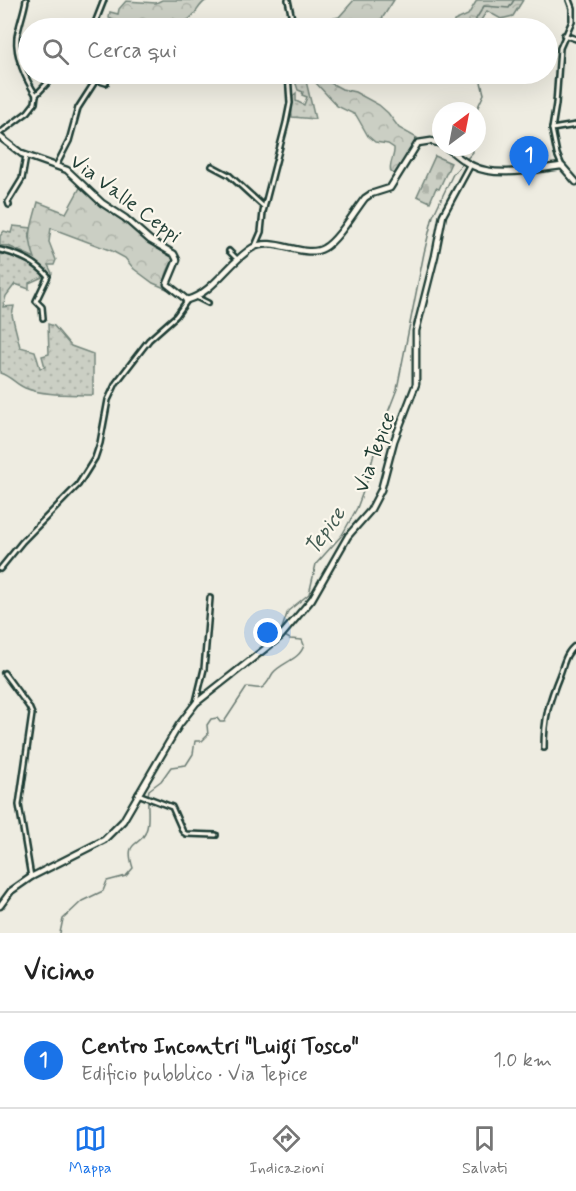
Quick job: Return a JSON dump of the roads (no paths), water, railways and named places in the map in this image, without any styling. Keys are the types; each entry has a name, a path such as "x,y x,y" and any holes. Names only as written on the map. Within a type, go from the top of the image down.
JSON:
{"street":[{"path":"22,18 26,0"},
{"path":"97,18 104,0"},
{"path":"288,0 291,18"},
{"path":"558,76 560,48 564,35 574,21 570,1"},
{"path":"564,35 576,39"},
{"path":"29,84 36,95"},
{"path":"0,135 28,112 35,103 36,95 46,84"},
{"path":"56,166 69,141 78,108 93,84"},
{"path":"0,568 36,528 70,496 89,470 100,443 110,394 134,359 153,336 177,316 185,300 196,297 211,286 255,246 261,232 264,207 290,103 289,84"},
{"path":"557,84 552,129 556,154 562,166 576,182"},
{"path":"552,129 576,125"},
{"name":"Via Valle Ceppi","path":"0,135 15,150 67,170 102,203 125,218 144,235 174,254 177,260 167,284 185,300"},
{"path":"255,246 275,245 314,251 325,248 334,240 365,198 390,188 418,143 432,141"},
{"path":"9,205 8,202 22,179 26,154"},
{"path":"458,156 469,164 494,172 562,166"},
{"name":"Via Tepice","path":"0,906 11,891 31,877 104,840 123,821 179,725 196,703 280,637 312,599 348,536 370,511 381,490 394,441 416,384 416,331 441,222 445,209 469,164"},
{"path":"212,166 229,175 264,207"},
{"path":"0,250 10,252 39,266 48,276 36,301 42,307 43,318"},
{"path":"229,251 237,260"},
{"path":"196,297 208,303"},
{"path":"196,703 204,669 210,598"},
{"path":"544,748 545,717 552,692 565,659 576,645"},
{"path":"4,673 32,714 19,806 31,877"},
{"path":"138,794 172,807 186,834 216,834"}],"waterway":[{"name":"Tepice","path":"477,18 484,6 509,8 514,0"},
{"name":"Tepice","path":"480,102 484,94 482,84"},
{"name":"Tepice","path":"281,631 288,611 309,594 316,564 342,535 357,508 367,481 378,438 397,389 433,216 453,174 469,156"},
{"name":"Tepice","path":"60,933 63,919 82,901 103,891 107,881 126,876 133,868 130,852 134,844 145,834 147,828 149,790 161,781 171,767 186,765 193,754 195,741 202,741 208,735 207,725 211,719 217,718 220,722 224,722 247,687 263,687 277,669 295,658 302,650 304,645 302,640 290,639 283,635"}],"place":[{"name":"Centro Incontri \"Luigi Tosco\"","path":"529,186"}]}
